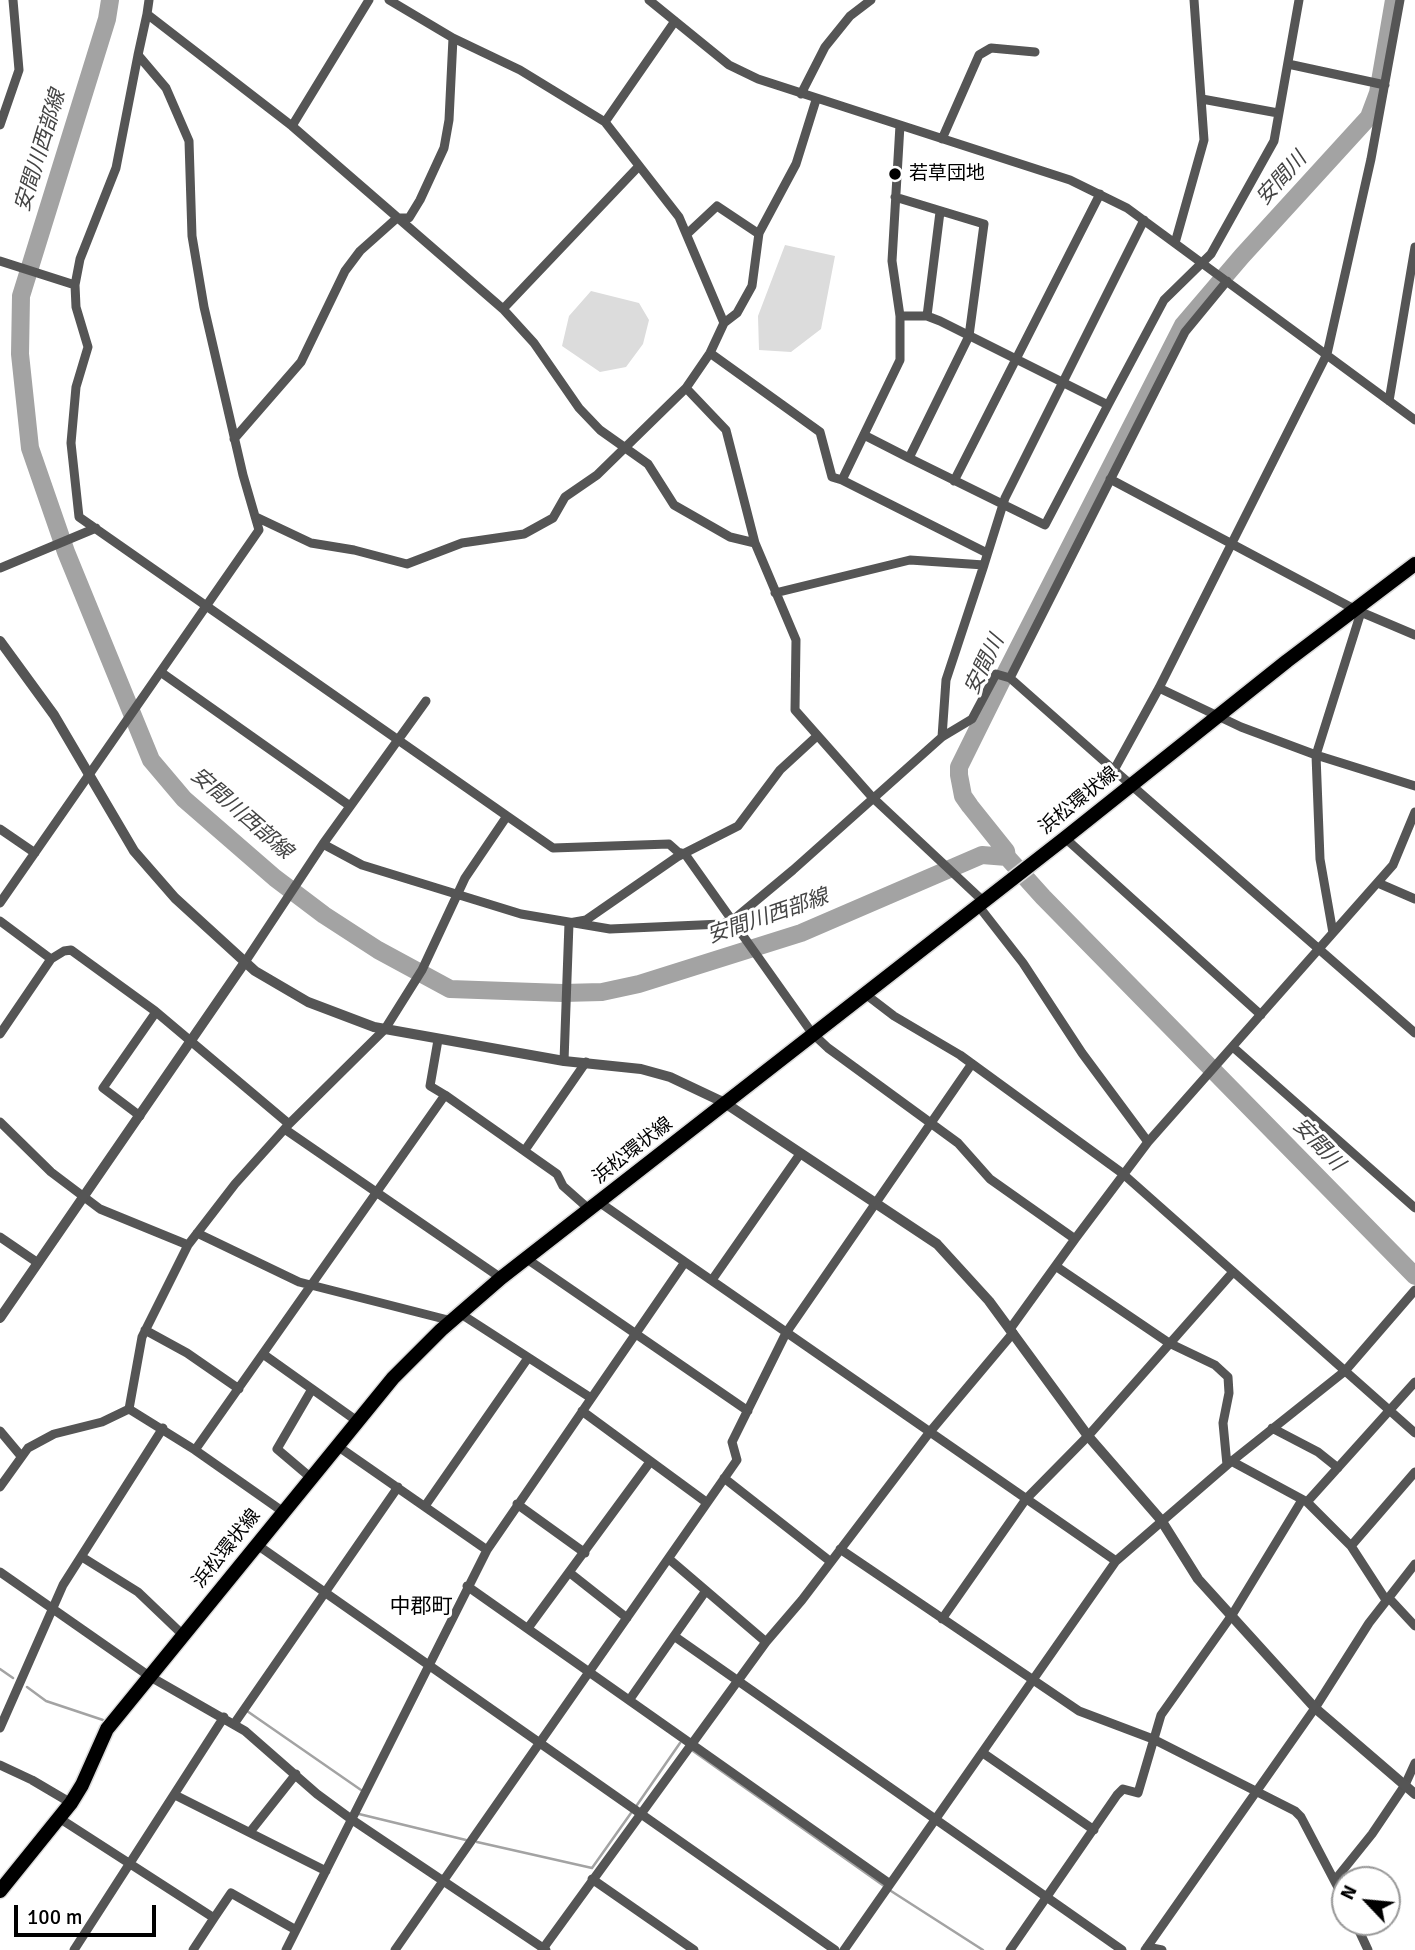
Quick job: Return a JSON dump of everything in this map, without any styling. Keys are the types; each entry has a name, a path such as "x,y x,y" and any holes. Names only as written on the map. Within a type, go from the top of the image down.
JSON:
{"main road":[{"name":"浜松環状線","path":"0,1891 71,1803 82,1785 105,1732 282,1511 393,1378 501,1278 1415,564"}],"street":[{"path":"0,125 19,70 13,0"},
{"path":"149,0 116,168 80,259 75,285 76,307 88,347 75,387 71,443 79,517 553,848 669,844 685,854 812,1033 828,1048 958,1143 990,1179 1075,1239"},
{"path":"292,126 369,0"},
{"path":"389,0 453,38 520,70 606,122 679,217 724,323"},
{"path":"649,0 729,65 816,100 1052,174 1100,194 1144,220 1204,263 1415,421"},
{"path":"801,94 825,47 850,16 872,0"},
{"path":"1175,243 1204,140 1194,0"},
{"path":"864,435 1045,525 1164,300 1204,263 1274,141 1299,0"},
{"path":"1114,770 1159,688 1326,354 1400,0"},
{"path":"147,14 292,126 503,309 534,343 579,408 600,430 654,470 674,505 730,537 755,542"},
{"path":"606,122 675,21"},
{"path":"234,439 301,362 345,271 355,257 397,218 409,218 432,176 444,148 449,120 453,38"},
{"path":"942,139 979,55 991,48 1035,52"},
{"path":"0,903 259,530 234,439 204,307 194,246 190,141 166,88 138,55"},
{"path":"1288,64 1382,84"},
{"path":"1202,99 1278,113"},
{"path":"254,516 311,543 354,550 407,564 462,543 512,538 547,523 565,497 589,482 686,388 710,353 724,323 737,313 752,286 759,234 796,164 816,100"},
{"path":"842,480 900,360 900,316 892,261 900,125"},
{"path":"503,309 639,166"},
{"path":"954,481 1100,194"},
{"path":"895,197 984,224 969,335 909,458"},
{"path":"687,234 717,206 759,234"},
{"path":"927,316 940,212"},
{"path":"942,737 946,680 1003,504 1144,220"},
{"path":"1390,401 1415,247"},
{"path":"0,261 75,285"},
{"path":"1007,676 1185,332 1224,278"},
{"path":"1406,297 1415,304"},
{"path":"900,316 927,316 1108,405"},
{"path":"710,353 820,432 832,477 987,553"},
{"path":"686,388 726,430 755,542 796,640 794,709 872,797 979,902 1082,1053 1148,1142"},
{"path":"1110,479 1232,541 1357,610 1415,635"},
{"path":"0,568 96,528"},
{"path":"775,593 910,560 984,565"},
{"path":"1333,933 1320,859 1316,755 1357,610"},
{"path":"0,641 54,715 134,850 153,874 245,962 308,1002 342,1017 385,1030 564,1061 641,1069 670,1077 725,1103 937,1244 964,1271 1012,1331 1088,1436 1161,1520 1198,1579 1315,1708 1415,1794"},
{"path":"162,673 350,806"},
{"path":"323,844 362,865 509,912 610,929 722,924 733,920 942,737 972,719 996,674 1007,676 1415,1033"},
{"path":"1159,688 1216,717 1316,755 1415,786"},
{"path":"0,1318 191,1043 323,844 426,701"},
{"path":"569,923 586,920 685,854 738,826 780,770 817,736"},
{"path":"0,1572 149,1676 224,1717 265,1745 351,1819 544,1949 640,1812 766,1642 1012,1331 1122,1173 1393,865 1415,812"},
{"path":"129,1409 145,1330 188,1245 235,1184 385,1030 422,970 477,857 506,816"},
{"path":"0,829 35,853"},
{"path":"1065,838 1261,1015"},
{"path":"1378,883 1415,899"},
{"path":"0,921 51,959"},
{"path":"564,1061 569,923"},
{"path":"0,1034 51,959 71,950 156,1012 288,1127 501,1278"},
{"path":"864,993 971,1065 1122,1173 1415,1433"},
{"path":"140,1116 103,1088 156,1012"},
{"path":"438,1040 430,1087 525,1150 557,1174 564,1186 712,1280 1116,1561"},
{"path":"1234,1048 1415,1208"},
{"path":"525,1150 586,1062"},
{"path":"395,1950 737,1461 732,1442 786,1333 971,1065"},
{"path":"195,1450 445,1095"},
{"path":"0,1122 83,1197 100,1209 188,1245"},
{"path":"712,1280 800,1154"},
{"path":"197,1233 311,1284 457,1318 591,1398"},
{"path":"0,1237 38,1263"},
{"path":"527,1259 748,1412"},
{"path":"286,1950 427,1664 487,1550 685,1262"},
{"path":"1057,1267 1170,1343 1215,1365 1228,1377 1229,1393 1223,1423 1230,1464"},
{"path":"942,1619 1026,1499 1088,1436 1233,1272"},
{"path":"844,1950 1116,1561 1161,1520 1345,1371 1413,1297"},
{"path":"145,1330 187,1353 239,1388"},
{"path":"262,1354 357,1421"},
{"path":"425,1506 528,1358"},
{"path":"1010,1950 1123,1789 1138,1793 1161,1715 1232,1615 1305,1501 1415,1382"},
{"path":"310,1477 277,1449 312,1389"},
{"path":"129,1409 163,1427 282,1511"},
{"path":"0,1487 28,1448 54,1434 102,1422 129,1409"},
{"path":"582,1411 706,1502"},
{"path":"0,1728 52,1608 163,1427"},
{"path":"1272,1428 1318,1452 1338,1468"},
{"path":"0,1431 21,1456"},
{"path":"336,1446 487,1550"},
{"path":"528,1628 650,1462"},
{"path":"1230,1464 1305,1501 1350,1546 1387,1599 1415,1626"},
{"path":"1350,1546 1415,1472"},
{"path":"724,1478 831,1563"},
{"path":"234,1724 398,1488"},
{"path":"517,1504 585,1553"},
{"path":"256,1544 835,1950"},
{"path":"840,1549 1079,1711 1153,1739 1301,1817 1331,1873"},
{"path":"82,1557 138,1592 183,1635"},
{"path":"669,1559 766,1642"},
{"path":"1162,1950 1146,1948 1315,1708 1387,1599 1415,1564"},
{"path":"570,1573 627,1618"},
{"path":"467,1586 890,1884"},
{"path":"630,1699 705,1592"},
{"path":"674,1636 1122,1950"},
{"path":"74,1950 224,1717"},
{"path":"983,1753 1094,1830"},
{"path":"1345,1866 1405,1785 1415,1763"},
{"path":"0,1765 71,1803"},
{"path":"250,1832 296,1774"},
{"path":"175,1795 326,1871"},
{"path":"59,1818 214,1918"},
{"path":"592,1879 694,1950"},
{"path":"193,1950 231,1894 296,1930"}],"shaded area":[{"path":"785,245 835,256 821,329 791,352 759,350 758,316"},
{"path":"591,291 639,303 649,320 643,344 626,367 600,372 562,346 569,316"}],"waterway":[{"name":"安間川西部線","path":"110,0 107,19 21,296 20,354 30,448 66,552 151,760 184,799 275,878 324,915 378,950 450,989 602,992 639,984 801,933 982,855 1007,857"},
{"name":"安間川","path":"1394,0 1378,93 1369,117 1183,325 1007,670 959,767 959,775 963,796 1006,851 1007,857 1043,897 1415,1276"},
{"path":"0,1669 13,1678"},
{"path":"27,1687 46,1701 103,1720"},
{"path":"247,1711 361,1790"},
{"path":"637,1805 680,1743"},
{"path":"693,1751 884,1886"},
{"path":"477,1842 592,1868 631,1813"},
{"path":"359,1814 466,1840"},
{"path":"891,1891 983,1950"}],"place":[{"name":"若草団地","path":"895,174"}],"district":[{"name":"中郡町","path":"421,1607"}]}
